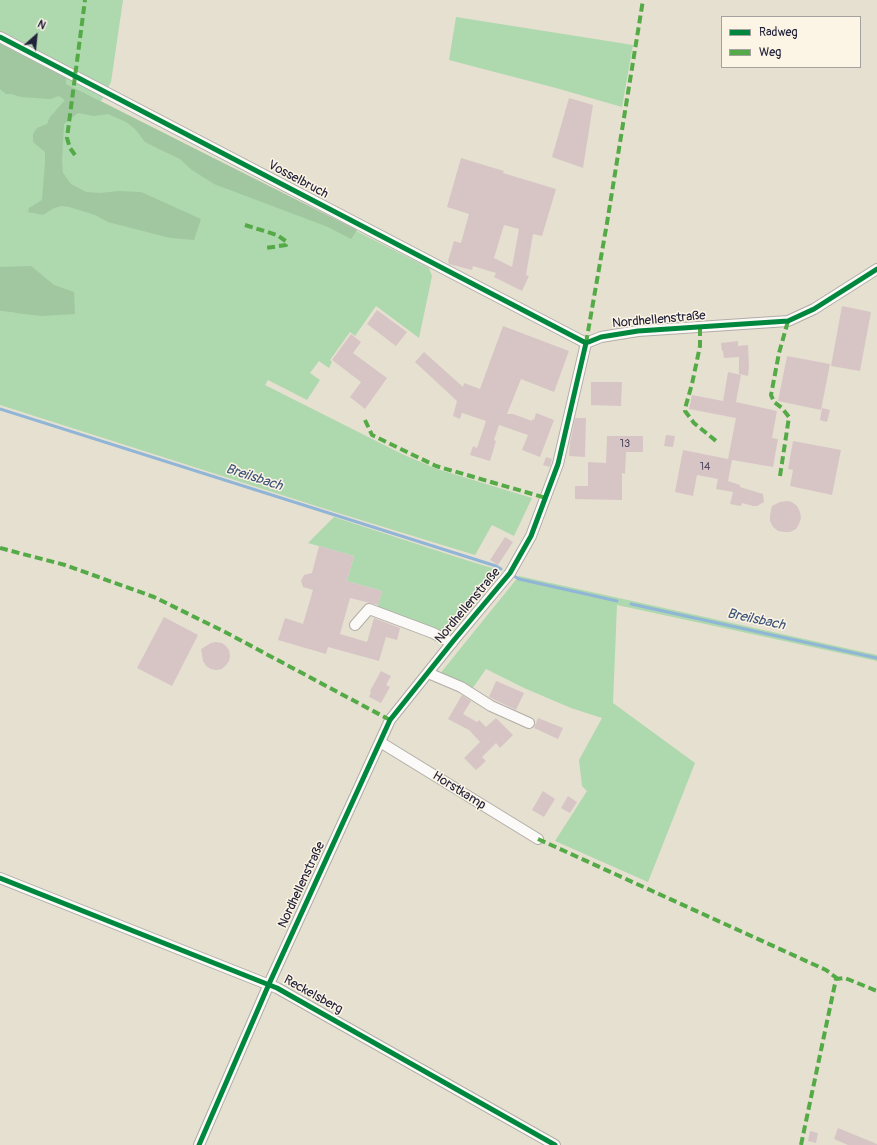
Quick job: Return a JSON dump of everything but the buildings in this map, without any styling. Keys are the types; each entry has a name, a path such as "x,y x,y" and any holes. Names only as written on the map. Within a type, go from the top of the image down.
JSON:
{"street":[{"name":"Vosselbruch","path":"0,37 586,343"},
{"name":"Nordhellenstraße","path":"199,1145 269,984 390,720 510,573 531,536 558,464 586,343 601,337 638,331 788,321 814,309 877,269"},
{"path":"355,625 369,609 433,633 452,643"},
{"path":"428,673 461,687 491,706 528,723"},
{"name":"Horstkamp","path":"380,742 538,839"},
{"name":"Reckelsberg","path":"0,878 269,984 555,1145"}],"green space":[{"path":"0,0 123,0 111,82 101,101 429,268 432,276 419,338 376,306 355,336 350,332 330,360 332,362 329,368 319,361 310,373 320,380 307,400 268,380 265,385 402,454 437,469 532,498 514,536 492,525 475,555 338,513 0,405 0,311 17,313 0,308"},
{"path":"456,17 633,45 622,107 449,60"},
{"path":"0,44 66,78 66,84 357,230 351,239 328,227 214,184 192,170 180,159 145,142 135,129 126,122 108,114 94,116 78,113 64,124 62,161 63,173 71,184 86,192 141,192 201,219 194,240 170,238 108,222 95,215 69,207 62,206 54,208 43,215 28,212 29,208 42,200 45,163 45,152 33,142 33,134 37,128 47,124 50,117 65,100 59,96 50,99 21,97 6,94 0,89"},
{"path":"31,266 54,285 74,292 75,314 41,316 0,311 0,267"},
{"path":"334,517 496,569 443,633 377,608 382,591 347,581 354,556 308,543"},
{"path":"519,576 877,655 877,661 617,605 613,703 695,763 648,882 555,841 587,791 582,786 579,760 602,718 571,708 524,688 486,669 472,689 439,675"}],"waterway":[{"name":"Breilsbach","path":"0,409 496,566 501,569"},
{"name":"Breilsbach","path":"514,576 519,579 617,601"},
{"name":"Breilsbach","path":"631,604 877,658"}],"marked path":[{"path":"75,155 70,148 67,138 85,0"},
{"path":"586,343 643,0"},
{"path":"245,225 277,235 287,242 286,245 266,248"},
{"path":"780,476 789,417 782,408 774,402 771,395 779,353 788,321"},
{"path":"700,328 700,346 685,411 694,423 716,441"},
{"path":"365,420 372,435 436,466 546,498"},
{"path":"0,548 65,565 154,597 225,632 390,720"},
{"path":"538,839 826,970 838,979"},
{"path":"801,1145 836,979 845,978 877,991"}],"cycle path":[{"path":"0,37 586,343"},
{"path":"586,343 601,337 638,331 788,321 814,309 877,269"},
{"path":"199,1145 269,984 390,720 510,573 531,536 558,464 586,343"},
{"path":"0,878 277,988 555,1145"}]}
